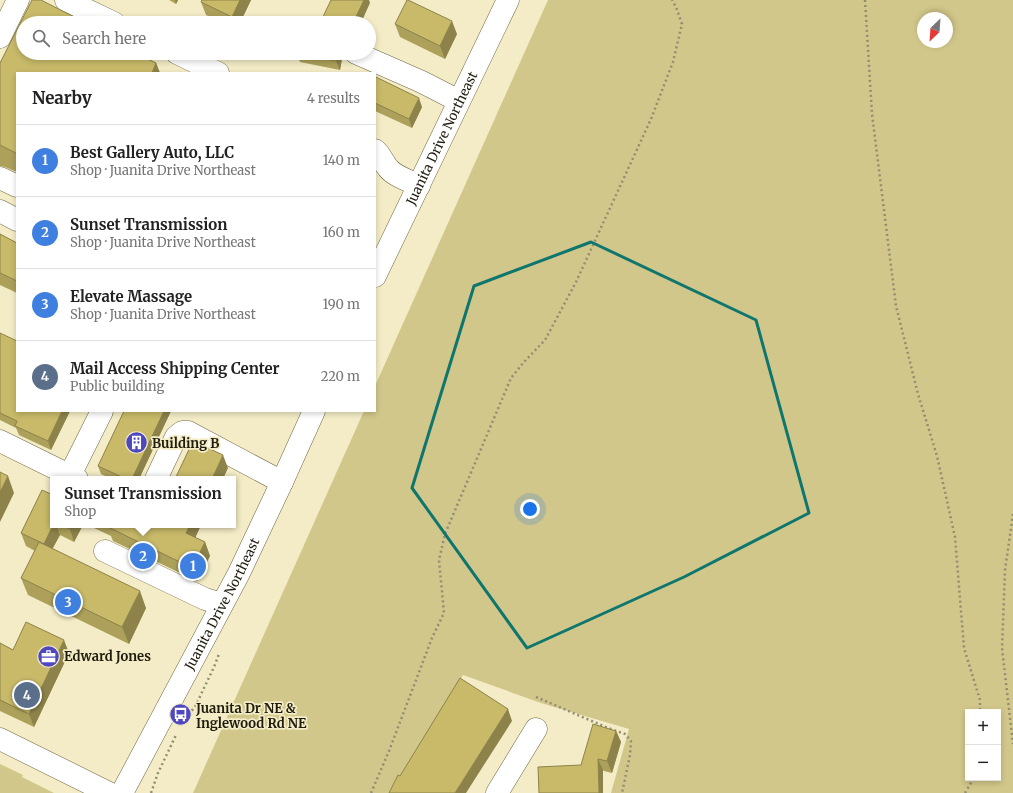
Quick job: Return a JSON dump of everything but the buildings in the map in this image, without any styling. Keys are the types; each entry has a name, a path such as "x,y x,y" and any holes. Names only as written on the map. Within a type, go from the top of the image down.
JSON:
{"main road":[{"path":"0,37 18,0"},
{"path":"66,0 99,16"},
{"name":"Juanita Drive Northeast","path":"376,274 508,0"},
{"path":"189,60 212,72"},
{"path":"372,60 422,82 459,101"},
{"path":"376,151 389,169 419,186"},
{"path":"0,178 16,186"},
{"path":"0,211 16,219"},
{"path":"74,476 102,412"},
{"name":"Juanita Drive Northeast","path":"122,793 239,573 314,412"},
{"path":"157,476 176,437 182,432 188,432 282,482"},
{"path":"0,441 72,476"},
{"path":"105,551 205,599 222,604"},
{"path":"498,793 536,729"},
{"path":"0,739 109,793"}],"path":[{"path":"371,793 389,751 432,638 444,612 439,560 445,534 512,378 523,363 545,340 576,282 651,119 673,62 682,24 672,0"},
{"path":"865,0 872,114 896,306 918,394 937,456 955,537 964,648 980,700 980,709"},
{"path":"1013,514 1005,570 1002,648 1013,744"},
{"path":"184,718 195,707 220,652"},
{"path":"536,697 625,734 628,737 631,741 630,755 622,793"},
{"path":"151,793 158,773 178,732"},
{"path":"965,793 972,781"}],"highlighted area":[{"path":"591,242 756,320 809,513 684,577 527,648 412,488 474,286"}],"shaded area":[{"path":"548,0 1013,0 1013,793 611,793 629,729 541,703 463,675 391,793 193,793 364,412 376,412 376,384"},
{"path":"0,764 23,775 22,777 54,793 0,793"}],"place":[{"name":"Building B","path":"136,443"},
{"name":"Sunset Transmission","path":"143,556"},
{"name":"Best Gallery Auto, LLC","path":"193,566"},
{"name":"Elevate Massage","path":"68,602"},
{"name":"Edward Jones","path":"49,656"},
{"name":"Mail Access Shipping Center","path":"27,695"},
{"name":"Juanita Dr NE & Inglewood Rd NE","path":"180,715"}]}
